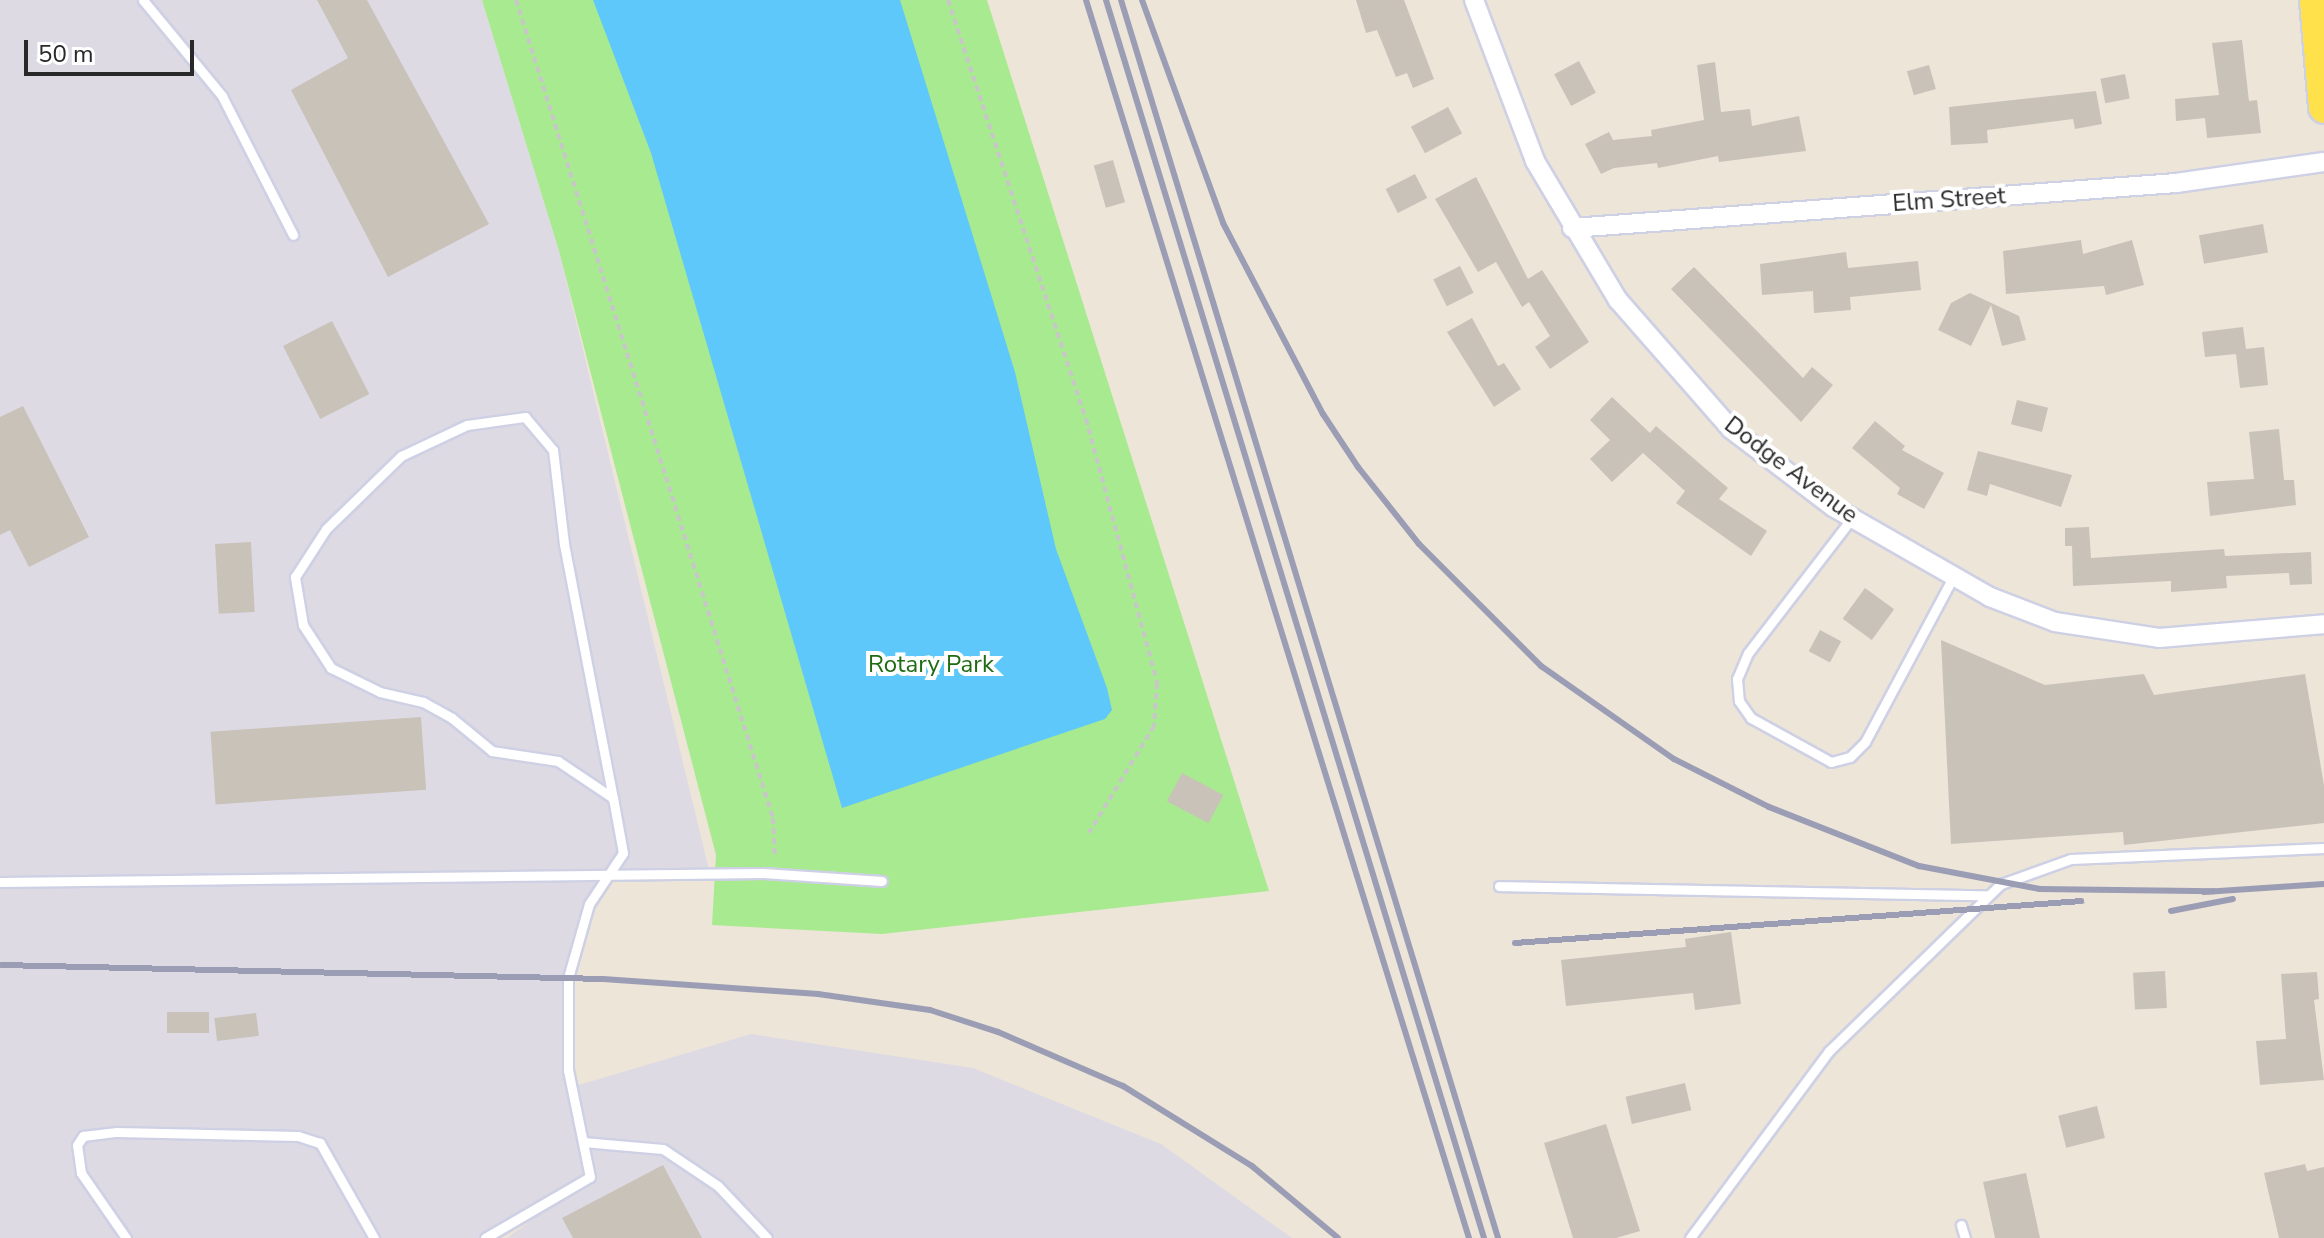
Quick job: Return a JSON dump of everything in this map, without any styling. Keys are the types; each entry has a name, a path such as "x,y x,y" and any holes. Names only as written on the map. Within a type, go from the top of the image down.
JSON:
{"main road":[{"path":"2315,0 2324,108"}],"street":[{"name":"Dodge Avenue","path":"1474,0 1520,125 1572,228 1618,300 1683,379 1731,429 1852,518 1953,577 2055,622 2125,636 2159,638 2324,624"},
{"name":"Elm Street","path":"1572,228 2176,183 2324,162"}],"lane":[{"path":"143,0 222,96 293,235"},
{"path":"485,1238 590,1177 568,1070 568,978 589,904 623,853 613,798 564,544 553,450 525,417 467,425 401,456 337,517 295,577 303,625 331,668 380,692 423,702 452,718 492,751 558,761 613,798"},
{"path":"1852,518 1748,653 1737,679 1739,701 1751,718 1831,762 1850,757 1865,742 1953,577"},
{"path":"1690,1238 1829,1051 1988,895 2036,868 2071,859 2324,848"},
{"path":"0,882 777,874 882,881"},
{"path":"1499,886 1988,895"},
{"path":"126,1238 81,1173 77,1145 83,1136 117,1132 298,1136 320,1143 374,1238"},
{"path":"583,1142 663,1149 718,1186 767,1238"},
{"path":"1961,1225 1965,1238"}],"path":[{"path":"516,0 773,818 777,874"},
{"path":"948,0 1086,419 1157,683 1154,726 1089,833"}],"shaded area":[{"path":"0,0 482,0 559,251 710,874 606,876 589,904 568,978 572,1087 751,1034 973,1068 1161,1144 1292,1238 507,1238 577,1187 492,1238 0,1238"}],"green space":[{"name":"Rotary Park","path":"482,0 987,0 1269,891 882,934 712,925 716,855 559,251"}],"water":[{"path":"593,0 900,0 1015,372 1056,549 1107,688 1112,710 1105,719 842,808 651,153"}],"building":[{"path":"317,0 367,0 489,224 388,277 291,90 348,58"},
{"path":"1356,0 1404,0 1434,79 1413,88 1407,73 1396,77 1377,30 1366,33"},
{"path":"2242,40 2249,101 2257,100 2261,133 2207,138 2205,118 2176,121 2175,99 2219,95 2212,43"},
{"path":"1579,61 1596,93 1571,106 1554,74"},
{"path":"1715,62 1721,112 1750,109 1752,126 1799,116 1806,151 1719,162 1718,156 1658,168 1657,163 1614,168 1601,174 1585,144 1609,132 1613,140 1652,136 1651,130 1704,120 1697,65"},
{"path":"1929,65 1936,89 1914,95 1907,71"},
{"path":"2125,74 2130,99 2105,103 2100,79"},
{"path":"2096,91 2102,124 2075,129 2073,119 1987,130 1988,143 1951,145 1949,107"},
{"path":"1448,107 1462,133 1425,153 1411,127"},
{"path":"1113,160 1125,202 1106,208 1094,166"},
{"path":"1415,174 1427,198 1398,213 1386,189"},
{"path":"1476,177 1528,279 1542,270 1589,342 1550,369 1535,347 1550,336 1529,302 1522,307 1496,262 1478,272 1435,199"},
{"path":"2263,224 2268,253 2204,264 2199,235"},
{"path":"2081,240 2083,254 2132,240 2144,285 2106,295 2104,286 2006,294 2003,251"},
{"path":"1846,252 1848,268 1918,261 1921,290 1850,297 1851,310 1814,313 1813,291 1762,295 1760,264"},
{"path":"1460,266 1474,293 1447,306 1433,280"},
{"path":"1694,267 1803,378 1812,367 1833,385 1801,422 1671,289"},
{"path":"1970,293 2019,316 2026,340 2002,346 1991,305 1971,346 1938,330 1951,303"},
{"path":"1472,318 1498,366 1504,363 1521,389 1494,407 1447,332"},
{"path":"332,321 369,394 320,419 283,346"},
{"path":"2243,327 2246,349 2264,347 2268,385 2240,388 2236,354 2205,357 2202,332"},
{"path":"1612,397 1650,433 1656,426 1728,488 1719,499 1767,531 1751,556 1676,503 1685,491 1643,453 1612,482 1590,459 1610,440 1590,420"},
{"path":"2017,400 2048,408 2042,432 2011,424"},
{"path":"23,406 89,537 29,567 10,530 0,535 0,417"},
{"path":"1875,421 1905,446 1902,450 1944,473 1924,509 1897,494 1900,488 1852,448"},
{"path":"2279,429 2284,480 2294,480 2296,505 2210,516 2207,482 2254,479 2249,432"},
{"path":"1978,451 2072,475 2061,507 1990,484 1987,496 1967,490"},
{"path":"2089,527 2091,558 2224,549 2225,556 2311,552 2312,584 2290,585 2289,573 2226,576 2227,588 2171,592 2171,581 2073,586 2072,546 2065,546 2065,528"},
{"path":"251,542 255,612 219,614 215,544"},
{"path":"1865,588 1894,609 1872,640 1843,619"},
{"path":"1820,630 1841,641 1830,662 1809,651"},
{"path":"1941,640 2045,685 2144,674 2154,695 2305,674 2324,785 2324,823 2124,845 2123,832 1951,844"},
{"path":"421,717 426,790 216,805 211,732"},
{"path":"1182,773 1223,795 1208,823 1167,801"},
{"path":"1731,932 1741,1004 1695,1010 1693,993 1566,1006 1561,960 1686,947 1685,939"},
{"path":"2165,971 2167,1008 2135,1010 2133,973"},
{"path":"2317,972 2319,999 2314,1000 2324,1080 2260,1085 2256,1041 2286,1039 2281,974"},
{"path":"167,1012 209,1012 209,1033 167,1033"},
{"path":"256,1013 259,1036 217,1041 214,1018"},
{"path":"1685,1083 1691,1110 1632,1124 1626,1097"},
{"path":"2097,1106 2105,1138 2066,1148 2058,1116"},
{"path":"1606,1124 1640,1231 1616,1238 1573,1238 1544,1143"},
{"path":"2305,1164 2307,1171 2324,1167 2324,1238 2279,1238 2264,1173"},
{"path":"663,1165 702,1238 573,1238 562,1218"},
{"path":"2026,1173 2040,1238 1995,1238 1983,1182"}],"railway":[{"path":"1086,0 1469,1238"},
{"path":"1106,0 1484,1238"},
{"path":"1121,0 1498,1238"},
{"path":"1142,0 1223,223 1323,414 1358,467 1419,544 1541,666 1674,759 1769,807 1919,866 2040,889 2214,891"},
{"path":"2204,892 2324,884"},
{"path":"2171,911 2233,899"},
{"path":"1515,943 2081,901"},
{"path":"1,965 603,979 818,994 930,1010 998,1032 1123,1086 1252,1166 1338,1238"}]}
